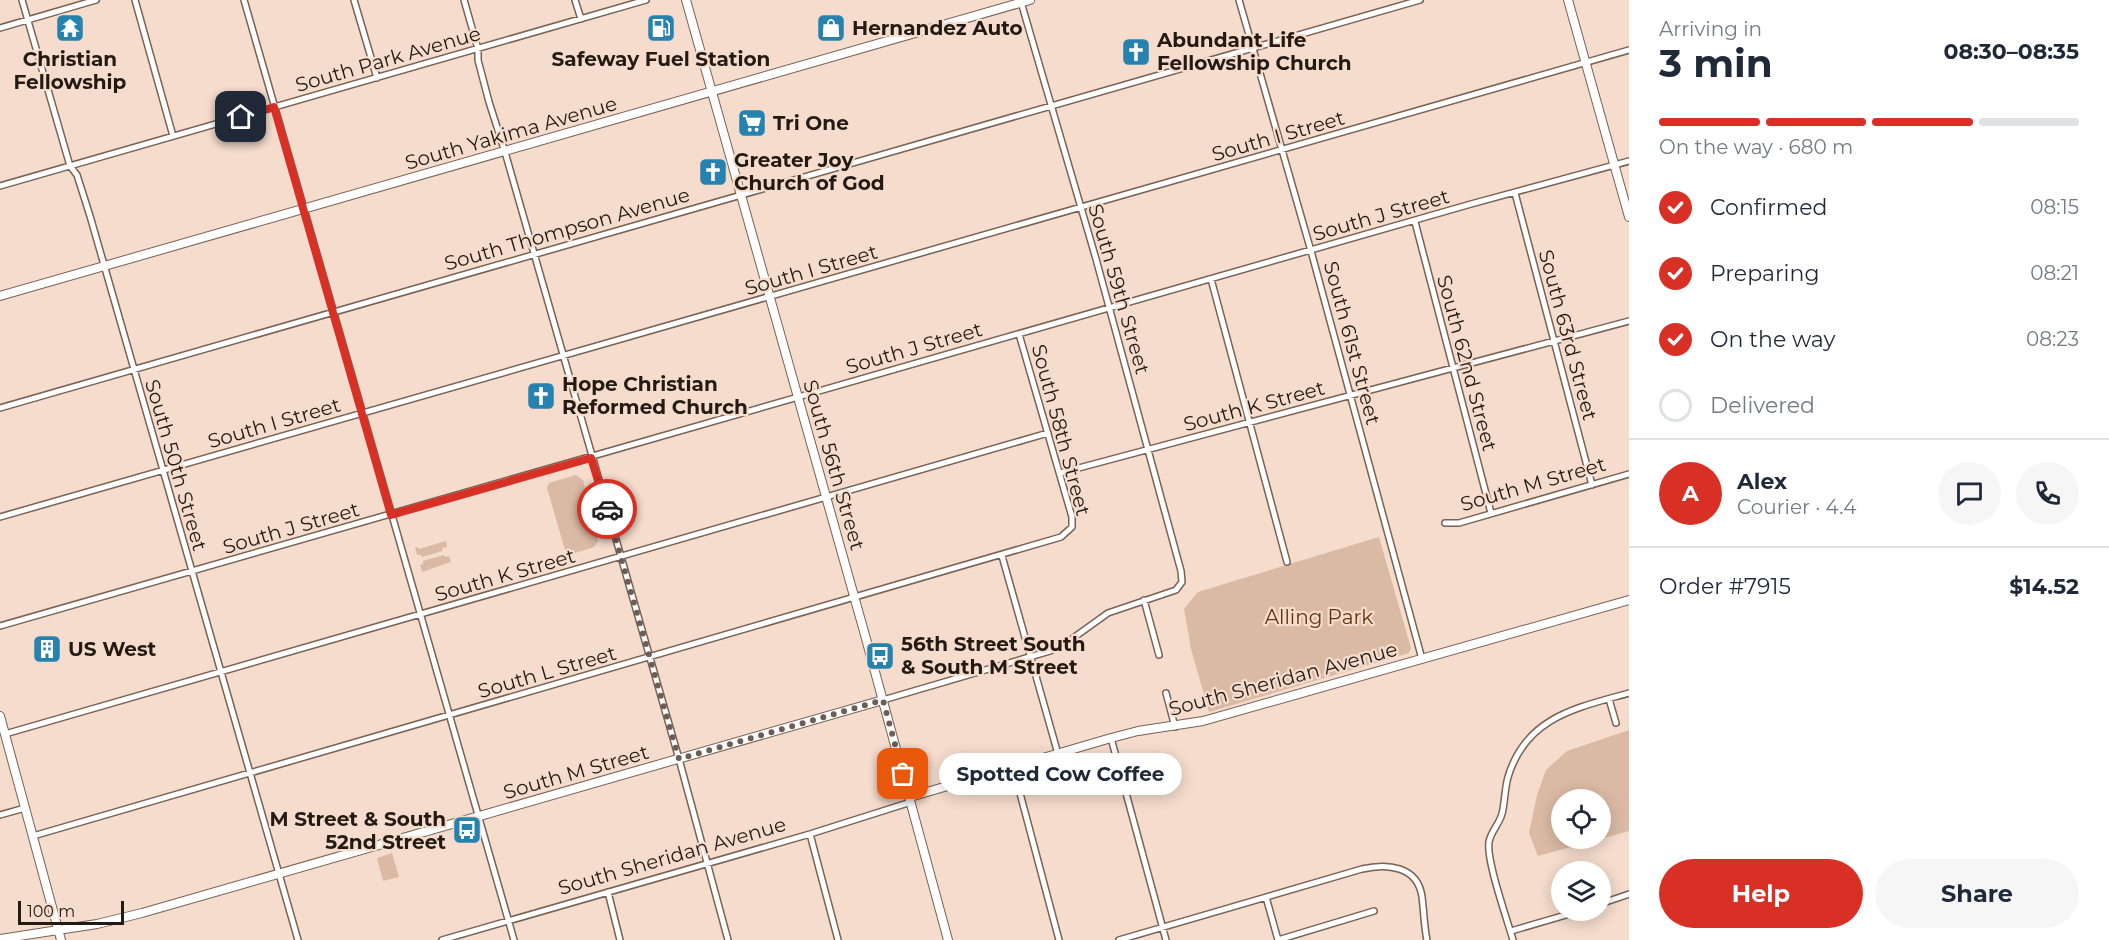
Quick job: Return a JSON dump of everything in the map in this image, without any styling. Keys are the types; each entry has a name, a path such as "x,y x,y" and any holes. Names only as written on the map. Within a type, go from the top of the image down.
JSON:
{"main road":[{"name":"South 56th Street","path":"686,0 855,598 948,940"},
{"name":"South Yakima Avenue","path":"0,296 1030,0"},
{"path":"1568,0 1629,217"},
{"name":"South Sheridan Avenue","path":"910,800 1112,738 1144,730 1203,721 1629,600"},
{"name":"South M Street","path":"0,939 115,920 883,700"},
{"path":"0,716 61,940"}],"street":[{"name":"South 50th Street","path":"22,0 70,166 77,175 298,940"},
{"path":"0,28 96,0"},
{"path":"135,0 173,136"},
{"path":"244,0 514,940"},
{"path":"354,0 377,78"},
{"path":"464,0 478,49 478,60 489,102 679,759 728,940"},
{"path":"575,0 581,19"},
{"name":"South Park Avenue","path":"0,186 646,0"},
{"name":"South 61st Street","path":"1239,0 1311,251 1422,659"},
{"name":"South Thompson Avenue","path":"0,408 1420,0"},
{"name":"South 59th Street","path":"1021,1 1110,309 1181,571 1180,586"},
{"name":"South I Street","path":"0,517 1081,209 1629,50"},
{"name":"South J Street","path":"0,626 1629,161"},
{"name":"South 63rd Street","path":"1515,193 1592,485"},
{"name":"South 62nd Street","path":"1414,222 1491,513"},
{"path":"1211,279 1287,562"},
{"name":"South K Street","path":"1060,473 1629,321"},
{"name":"South 58th Street","path":"1019,334 1072,517 1072,527 1068,533"},
{"name":"South K Street","path":"5,735 1048,433"},
{"name":"South M Street","path":"1445,523 1455,524 1629,474"},
{"name":"South L Street","path":"33,837 1002,556 1057,539 1068,533"},
{"path":"1002,556 1058,754"},
{"name":"South M Street","path":"883,700 1031,657 1062,645 1108,613 1171,592 1180,586"},
{"path":"1144,600 1159,655"},
{"path":"1166,693 1175,727"},
{"path":"1513,940 1489,850 1490,838 1502,817 1508,778 1523,746 1551,720 1571,710 1629,693"},
{"path":"1609,699 1616,723"},
{"path":"1112,738 1166,940"},
{"path":"1013,767 1059,940"},
{"name":"South Sheridan Avenue","path":"441,940 456,938 810,834 910,800"},
{"path":"0,815 25,808"},
{"path":"810,834 838,940"},
{"path":"1119,940 1367,868 1393,867 1408,872 1422,894 1427,940"},
{"path":"608,892 620,940"},
{"path":"1611,900 1629,894"},
{"path":"1266,897 1278,940 1374,911"},
{"path":"1511,931 1551,919"}],"green space":[{"path":"576,475 583,480 598,541 594,547 572,554 565,550 547,488 549,483"},
{"name":"Alling Park","path":"1379,537 1411,648 1409,653 1209,712 1191,649 1184,609 1198,592"},
{"path":"446,541 447,547 442,548 443,551 422,557 417,555 415,548 419,549"},
{"path":"444,555 449,556 451,562 422,572 420,565 423,561"},
{"path":"1629,730 1629,831 1611,836 1611,789 1551,789 1551,849 1563,849 1538,856 1529,833 1537,795 1546,770 1567,751"},
{"path":"392,853 399,877 383,881 377,858"}],"way so far":[{"path":"607,509 679,759 883,700 903,774"}],"place":[{"name":"Christian Fellowship","path":"70,28"},
{"name":"Safeway Fuel Station","path":"661,28"},
{"name":"Hernandez Auto","path":"831,28"},
{"name":"Abundant Life Fellowship Church","path":"1136,52"},
{"name":"Tri One","path":"752,123"},
{"name":"Greater Joy Church of God","path":"713,172"},
{"name":"Hope Christian Reformed Church","path":"541,396"},
{"name":"US West","path":"47,649"},
{"name":"56th Street South & South M Street","path":"880,656"},
{"name":"Spotted Cow Coffee","path":"903,774"},
{"name":"M Street & South 52nd Street","path":"467,830"}],"route":[{"path":"241,117 274,107 391,515 591,458 607,509"}]}
